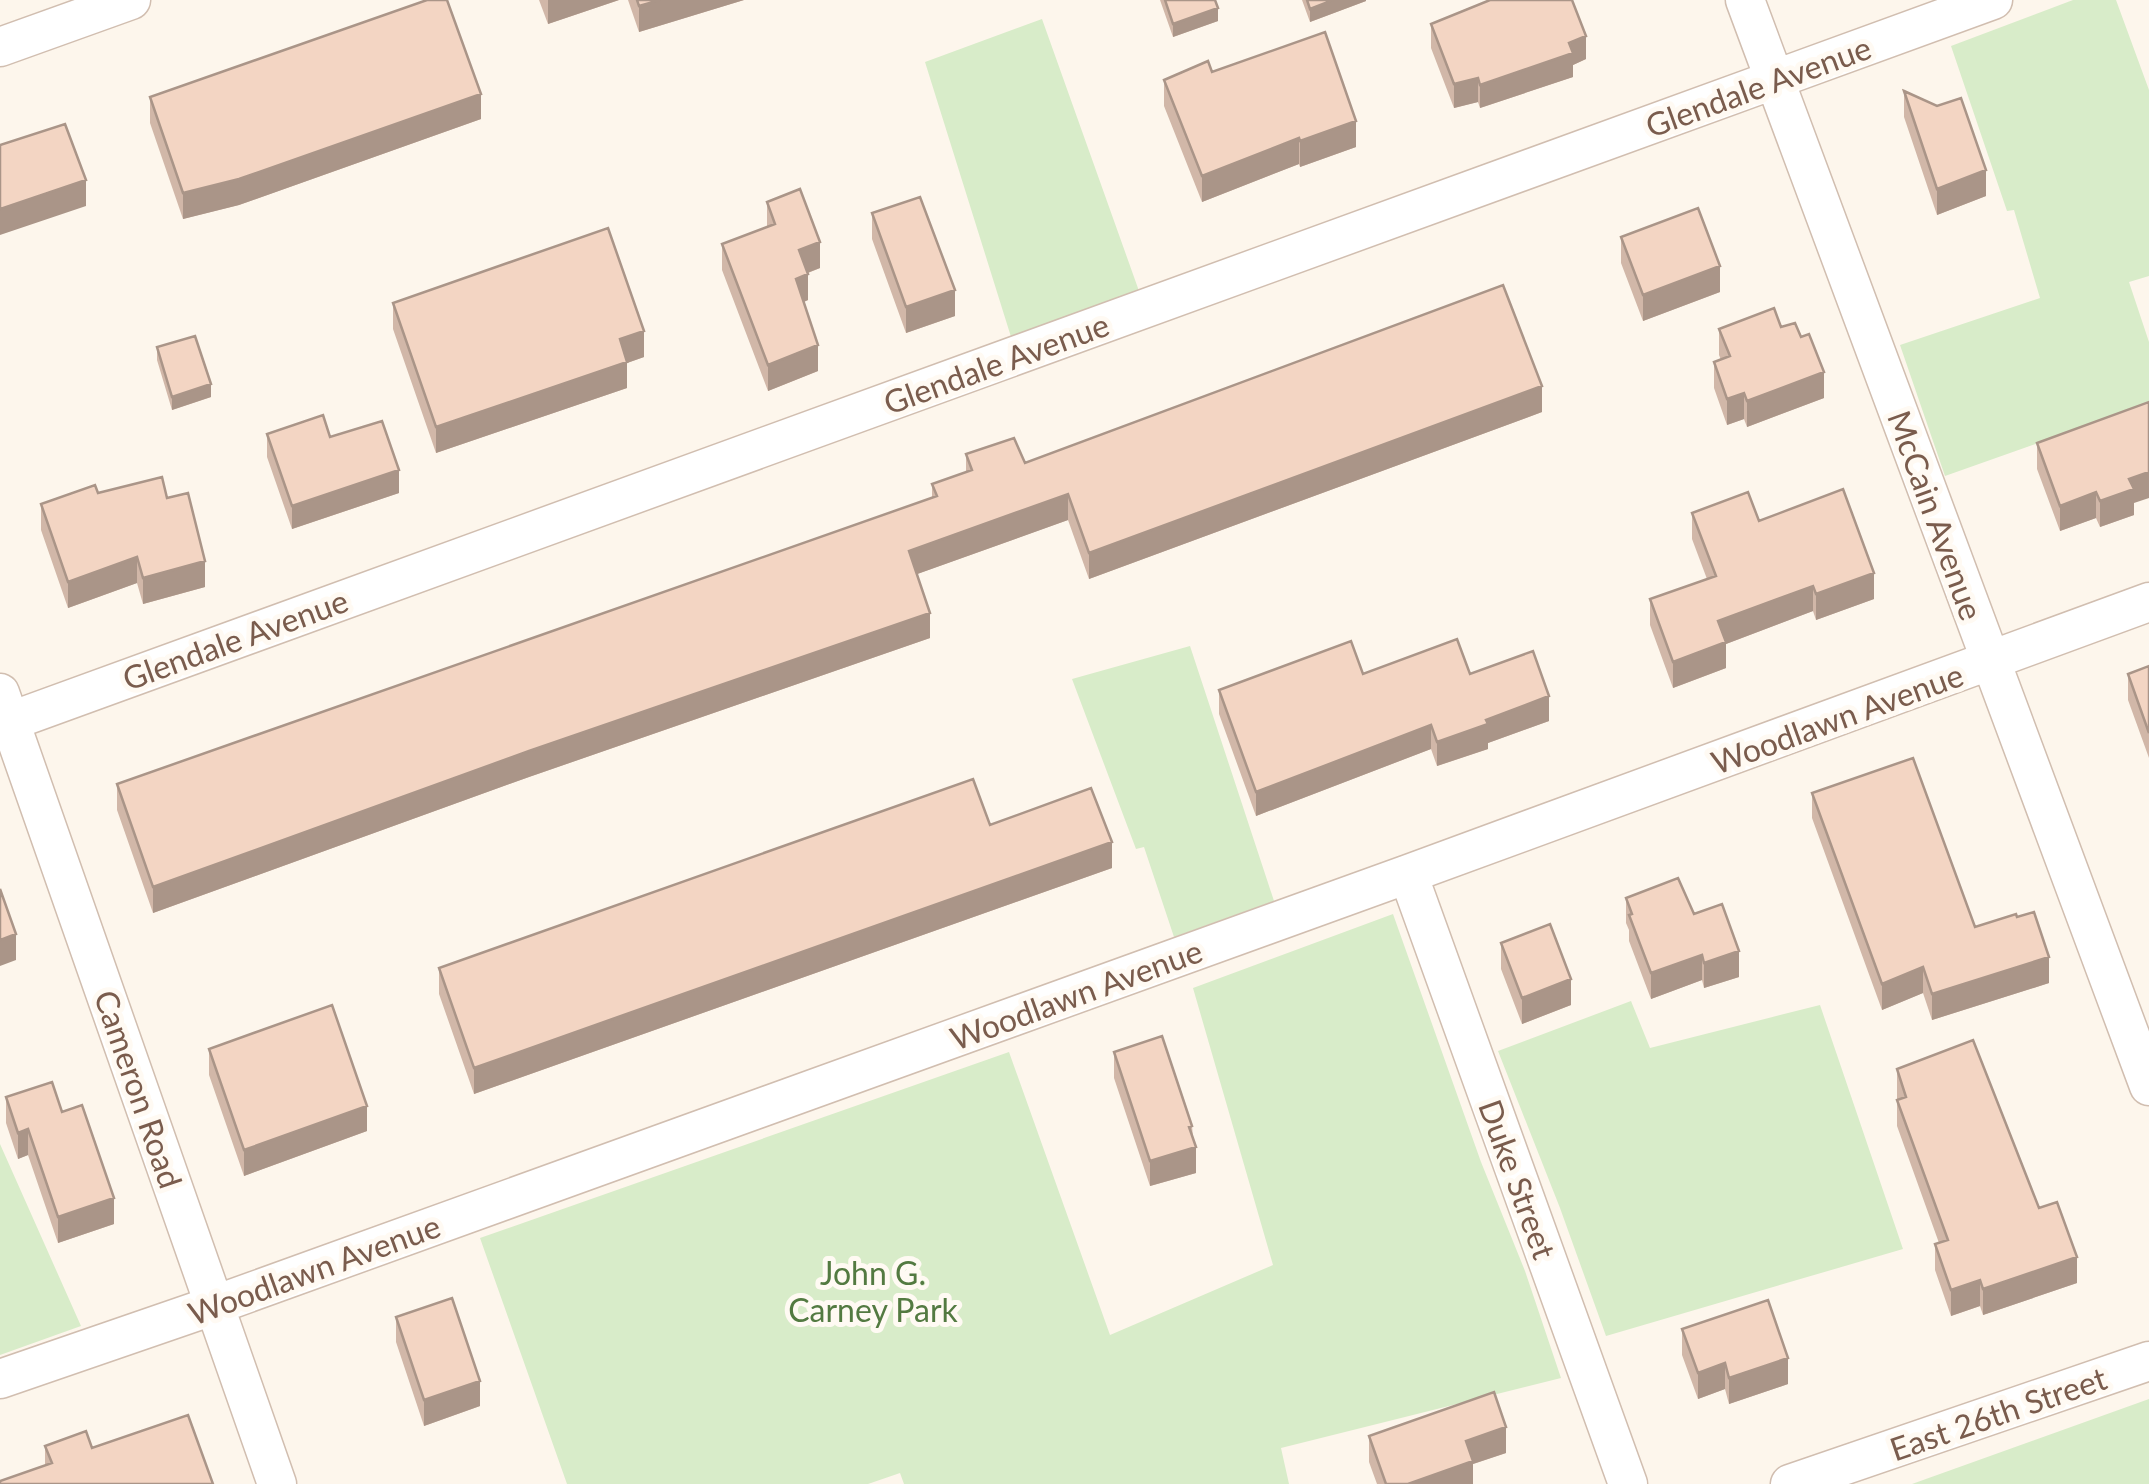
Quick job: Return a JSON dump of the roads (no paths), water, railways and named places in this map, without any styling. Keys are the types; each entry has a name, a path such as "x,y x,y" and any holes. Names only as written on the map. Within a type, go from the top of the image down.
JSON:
{"street":[{"path":"0,47 131,0"},
{"name":"McCain Avenue","path":"1746,0 2149,1086"},
{"name":"Glendale Avenue","path":"3,713 1993,0"},
{"name":"Woodlawn Avenue","path":"0,1380 215,1306 2149,602"},
{"name":"Cameron Road","path":"3,713 277,1484"},
{"name":"Duke Street","path":"1408,874 1628,1484"},
{"name":"East 26th Street","path":"1790,1484 2149,1361"}],"park label":[{"name":"John G. Carney Park","path":"873,1290"}]}
